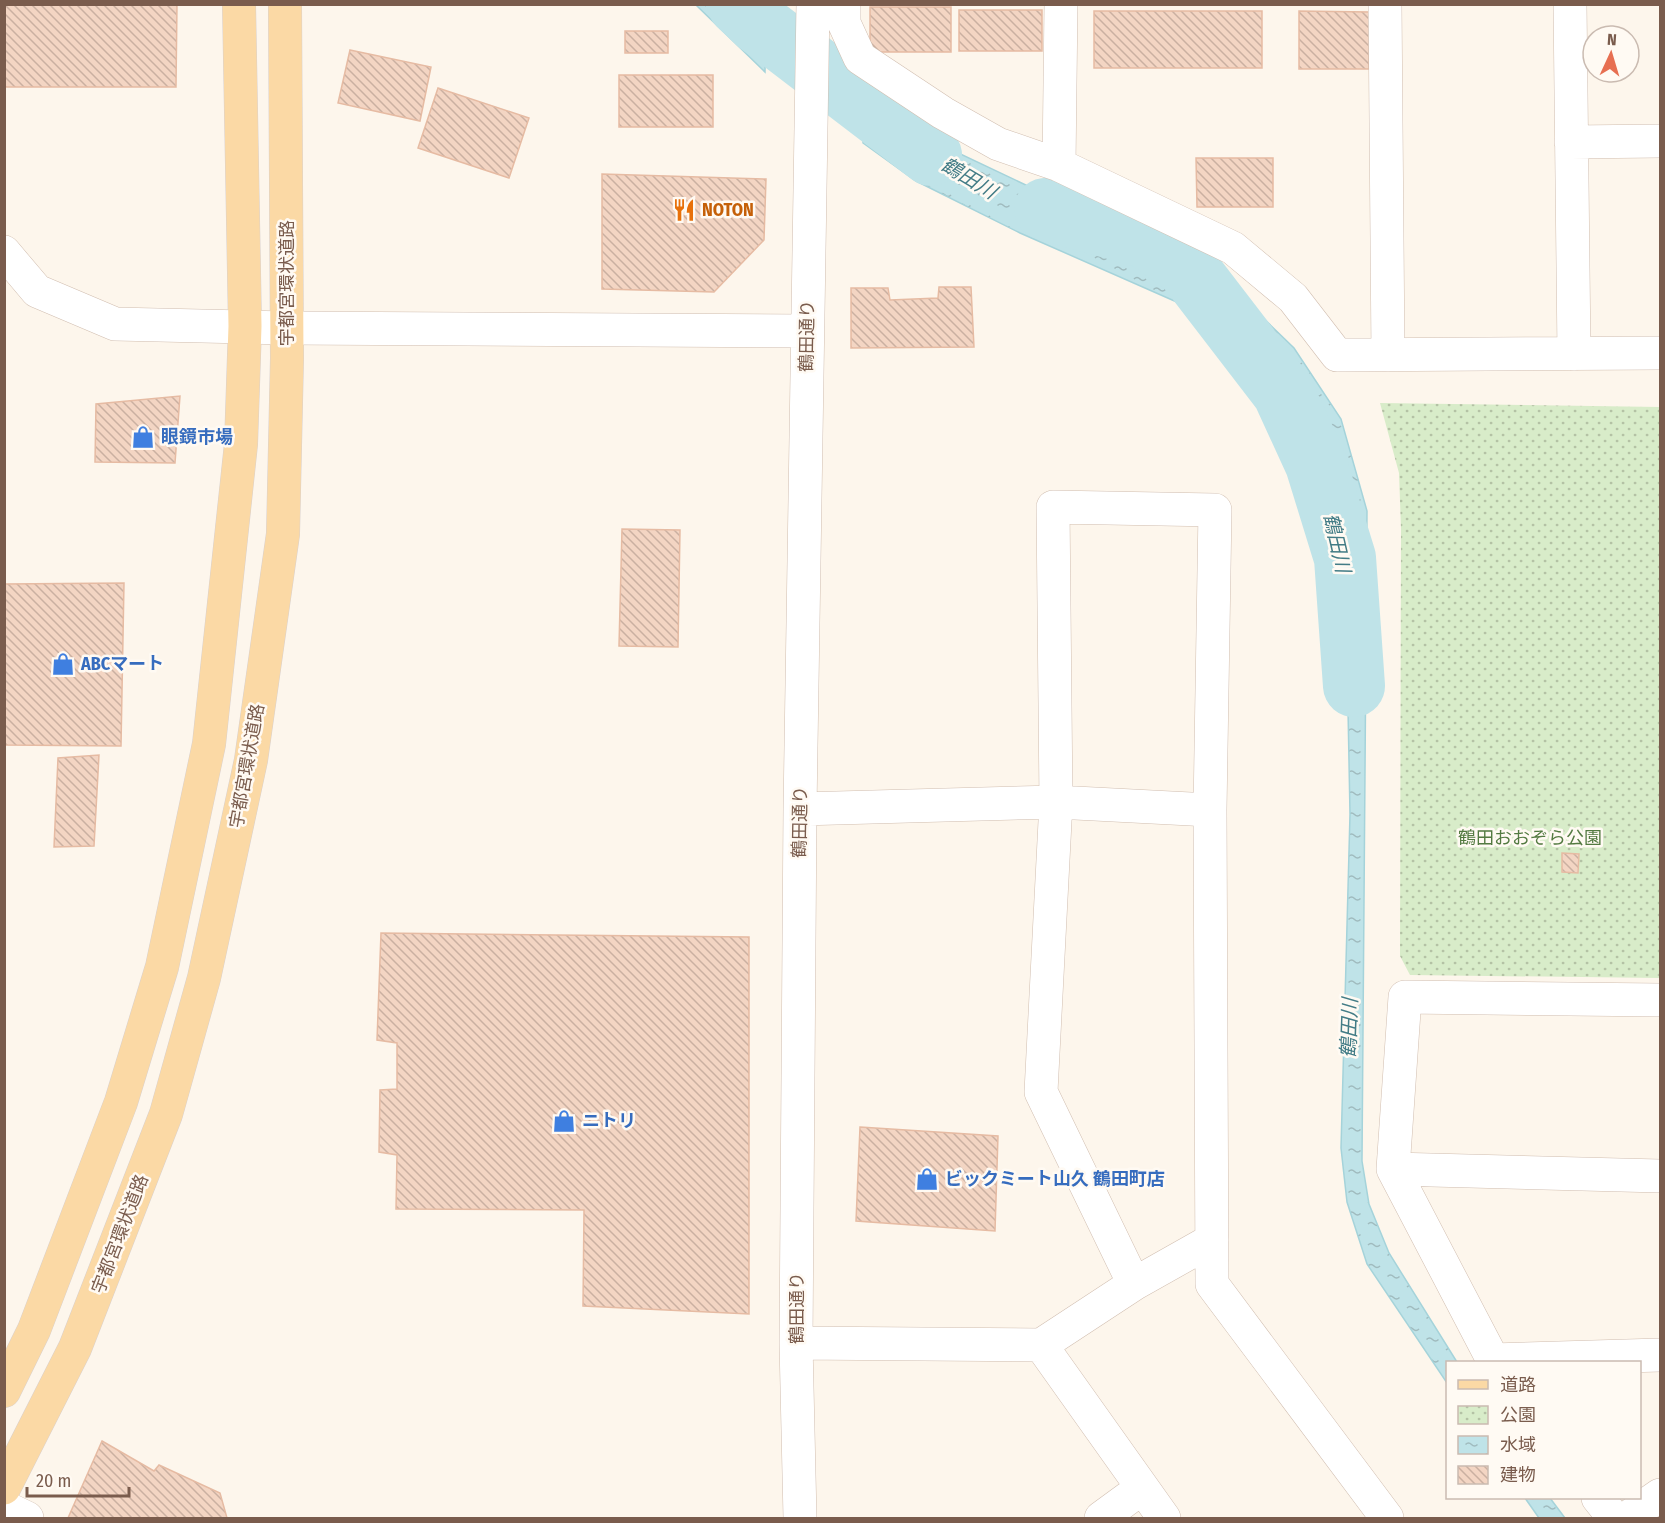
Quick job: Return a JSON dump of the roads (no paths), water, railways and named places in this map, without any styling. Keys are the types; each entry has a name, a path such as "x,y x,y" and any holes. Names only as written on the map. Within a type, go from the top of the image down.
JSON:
{"main road":[{"path":"4,1392 34,1330 85,1203 121,1102 162,966 209,744 241,444 245,326 239,4"},
{"name":"宇都宮環状道路","path":"4,1488 75,1348 127,1220 166,1114 204,978 251,760 283,534 287,328 285,4"}],"street":[{"name":"鶴田通り","path":"800,1518 796,1343 800,809 813,4"},
{"path":"844,4 844,23 860,58 943,113 998,144 1059,165 1233,248 1293,298 1337,355 1660,353"},
{"path":"1059,165 1061,4"},
{"path":"1385,4 1388,355"},
{"path":"1570,4 1574,354"},
{"path":"1571,142 1660,141"},
{"path":"4,252 37,291 115,324 287,328 807,331"},
{"path":"1134,1284 1041,1092 1056,802 1053,507 1215,510 1210,810 1212,1284 1387,1518"},
{"path":"800,809 1056,802 1210,810"},
{"path":"1660,1000 1405,997 1393,1169 1493,1361 1660,1355"},
{"path":"1393,1169 1660,1176"},
{"path":"796,1343 1041,1345 1134,1284 1212,1240"},
{"path":"1041,1345 1164,1518"},
{"path":"1101,1518 1142,1488"},
{"path":"1627,1518 1660,1495"},
{"path":"1600,1499 1614,1518"},
{"path":"4,1507 27,1518"}],"water":[{"path":"696,5 766,5 765,72"},
{"path":"865,98 914,132 1228,284 1294,348 1341,419 1367,511 1362,1161 1369,1204 1389,1253 1456,1361 1446,1361 1446,1382 1367,1264 1347,1202 1341,1148 1350,814 1347,657 1348,540 1301,416 1264,359 1225,329 1179,303 1020,233 916,181 863,143"},
{"path":"1526,1499 1551,1499 1565,1518 1539,1518"}],"waterway":[{"name":"鶴田川","path":"738,4 758,23 931,155"},
{"name":"鶴田川","path":"1045,209 1147,238 1187,267 1283,392 1316,464 1345,558 1354,686"}],"place":[{"name":"NOTON","path":"684,210"},
{"name":"眼鏡市場","path":"143,437"},
{"name":"ABCマート","path":"63,664"},
{"name":"ニトリ","path":"564,1121"},
{"name":"ビックミート山久 鶴田町店","path":"927,1179"}],"park label":[{"name":"鶴田おおぞら公園","path":"1530,838"}]}
